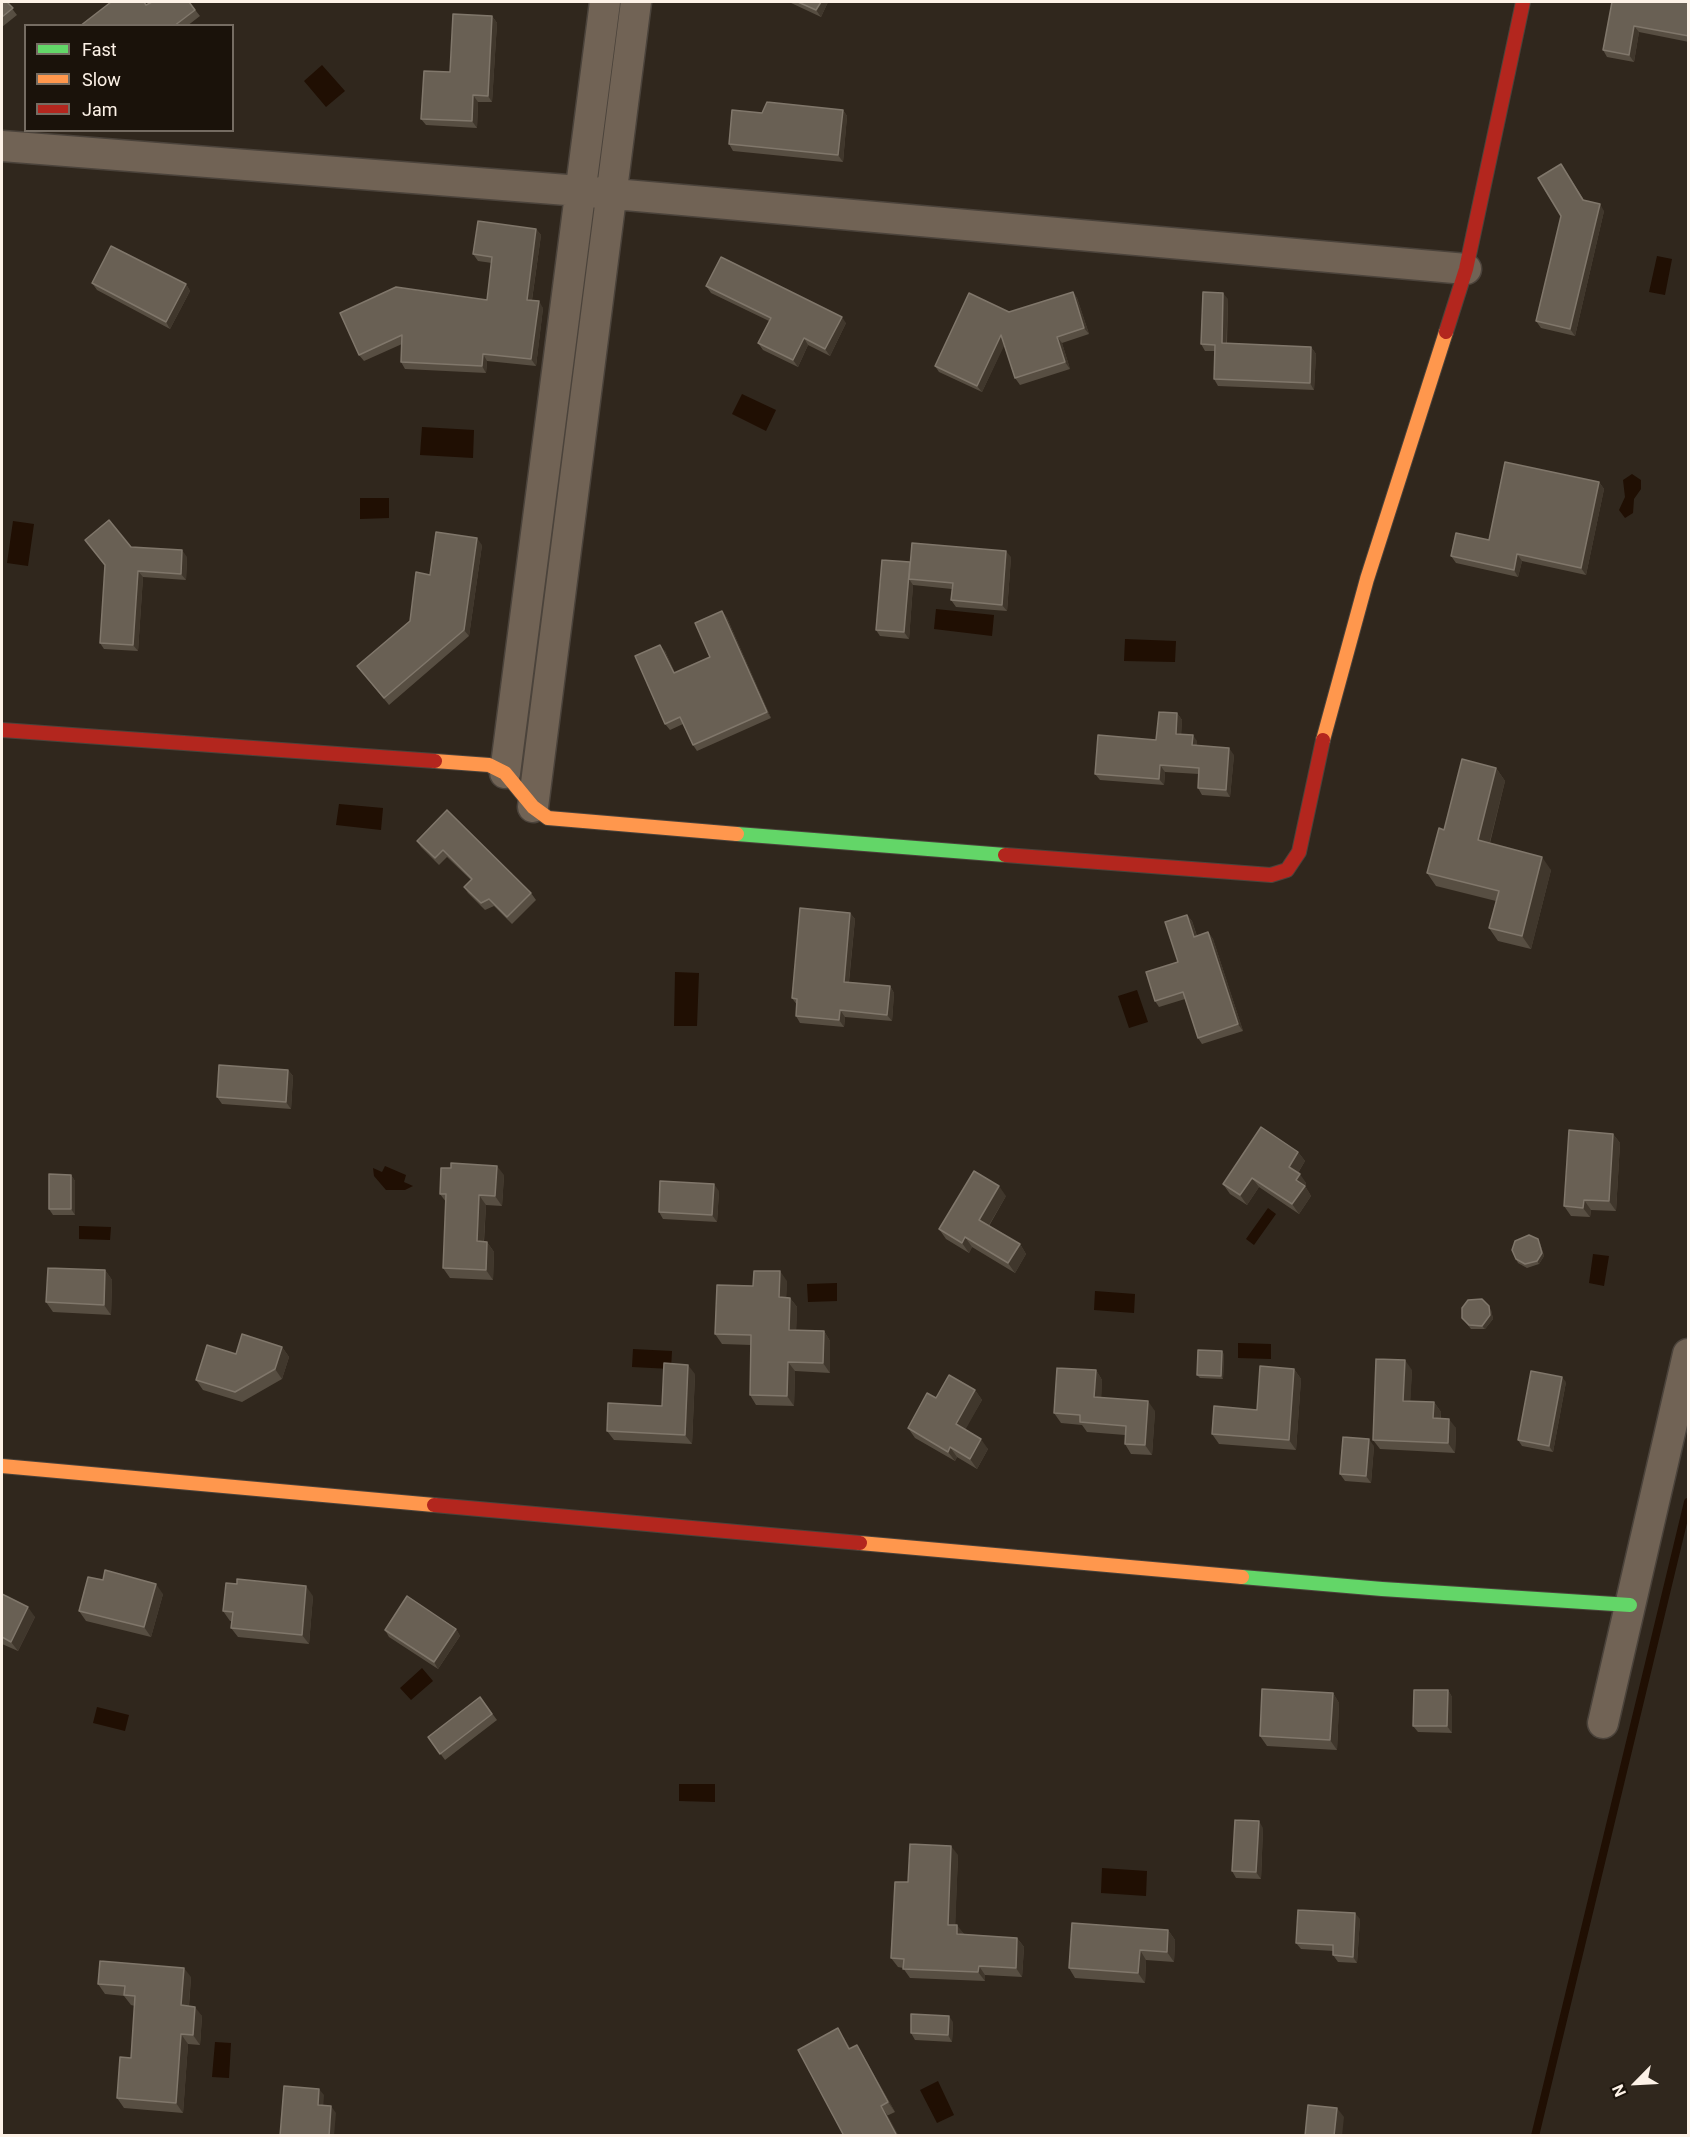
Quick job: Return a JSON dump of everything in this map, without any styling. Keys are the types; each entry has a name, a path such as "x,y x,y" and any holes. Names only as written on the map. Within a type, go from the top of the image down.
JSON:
{"street":[{"path":"505,773 605,2"},
{"path":"533,807 636,2"},
{"path":"2,730 489,765 505,773 533,807 548,818 563,821 1271,875 1287,870 1299,852 1327,723 1367,579 1466,269 1523,2"},
{"path":"2,146 580,190 1466,269"},
{"path":"1603,1723 1689,1354"},
{"path":"2,1466 1382,1589 1630,1605"}],"shaded area":[{"path":"322,65 345,91 326,107 304,81"},
{"path":"1657,256 1672,259 1665,295 1649,292"},
{"path":"742,394 776,410 766,431 732,414"},
{"path":"422,427 474,430 473,458 420,455"},
{"path":"1632,474 1641,480 1641,489 1634,499 1633,513 1625,518 1619,510 1625,497 1623,480"},
{"path":"360,498 389,498 389,518 360,519"},
{"path":"13,521 34,524 28,566 7,563"},
{"path":"936,609 994,615 992,636 934,629"},
{"path":"1125,639 1176,641 1175,662 1124,661"},
{"path":"339,804 383,808 381,830 336,825"},
{"path":"675,972 699,973 697,1026 674,1026"},
{"path":"1137,990 1148,1022 1129,1028 1118,996"},
{"path":"385,1166 406,1175 404,1182 413,1186 405,1190 386,1190 374,1176 373,1168 382,1172"},
{"path":"1268,1208 1276,1214 1254,1245 1246,1239"},
{"path":"79,1226 111,1227 110,1240 79,1239"},
{"path":"1593,1254 1609,1256 1604,1286 1589,1283"},
{"path":"837,1283 837,1301 808,1302 807,1284"},
{"path":"1095,1291 1135,1294 1134,1313 1094,1310"},
{"path":"1238,1343 1271,1344 1271,1359 1238,1358"},
{"path":"633,1349 672,1351 671,1369 632,1367"},
{"path":"422,1668 433,1681 411,1700 400,1688"},
{"path":"97,1707 129,1715 125,1731 93,1723"},
{"path":"679,1784 715,1784 715,1802 679,1801"},
{"path":"1102,1868 1147,1871 1146,1896 1101,1893"},
{"path":"215,2042 231,2043 229,2078 212,2077"},
{"path":"938,2081 954,2115 937,2123 920,2090"}],"building":[{"path":"2,2 7,2 13,8 2,17"},
{"path":"111,2 144,2 146,5 152,2 189,2 195,10 177,24 83,24"},
{"path":"798,2 821,2 816,10"},
{"path":"1612,2 1689,2 1689,36 1634,26 1629,55 1603,50"},
{"path":"453,14 492,16 488,96 473,95 472,121 421,119 424,71 450,72"},
{"path":"767,102 843,110 838,155 729,144 732,110 762,113"},
{"path":"1561,164 1583,200 1600,204 1570,329 1536,321 1561,216 1538,178"},
{"path":"478,221 536,229 527,300 539,301 531,359 483,354 482,366 401,362 402,335 359,355 340,313 396,287 487,300 492,257 473,254"},
{"path":"111,246 186,284 166,322 92,283"},
{"path":"721,257 842,317 825,349 804,338 793,360 758,343 771,318 706,286"},
{"path":"1073,292 1084,328 1057,337 1065,362 1015,378 1001,335 977,386 935,366 969,293 1009,312"},
{"path":"1203,292 1223,293 1222,343 1311,347 1310,383 1214,379 1215,345 1201,344"},
{"path":"1505,462 1599,482 1581,568 1517,554 1514,570 1451,556 1456,533 1489,540"},
{"path":"109,520 131,547 182,550 181,574 138,571 133,645 100,643 105,565 85,540"},
{"path":"436,532 477,538 464,630 384,698 357,666 410,621 416,572 430,575"},
{"path":"912,543 1006,551 1002,605 951,600 953,583 909,579"},
{"path":"882,560 910,562 904,632 876,630"},
{"path":"722,611 767,712 693,745 680,717 665,724 635,656 660,645 674,673 710,657 695,623"},
{"path":"1159,712 1177,713 1176,734 1193,735 1192,745 1229,748 1226,790 1198,788 1199,768 1160,765 1159,779 1095,774 1098,735 1156,740"},
{"path":"1462,759 1496,768 1478,840 1542,857 1522,936 1489,928 1499,891 1427,873 1439,828 1444,830"},
{"path":"447,810 531,893 507,917 489,899 481,903 464,887 472,879 443,850 435,858 417,841"},
{"path":"800,908 850,913 844,982 890,986 887,1015 840,1010 839,1020 796,1016 797,999 792,998"},
{"path":"1187,915 1194,937 1208,932 1238,1024 1198,1038 1183,992 1155,1001 1146,972 1178,962 1165,922"},
{"path":"219,1065 288,1070 286,1102 217,1097"},
{"path":"1261,1127 1298,1152 1289,1167 1300,1174 1296,1180 1305,1186 1292,1204 1252,1178 1240,1195 1223,1184"},
{"path":"1569,1130 1613,1134 1609,1201 1584,1200 1583,1208 1564,1206"},
{"path":"451,1163 497,1166 495,1196 479,1195 477,1241 487,1242 486,1270 443,1268 446,1194 440,1194 441,1168 451,1168"},
{"path":"974,1171 999,1186 979,1220 1020,1244 1008,1263 965,1237 962,1243 939,1229"},
{"path":"49,1174 71,1175 71,1209 49,1209"},
{"path":"660,1181 714,1184 712,1215 659,1212"},
{"path":"1529,1235 1538,1239 1542,1253 1537,1261 1525,1264 1516,1259 1512,1250 1515,1241"},
{"path":"48,1268 105,1270 104,1305 46,1302"},
{"path":"754,1271 780,1271 779,1297 790,1298 789,1330 824,1331 823,1363 788,1362 787,1396 750,1395 751,1335 715,1334 717,1285 753,1286"},
{"path":"1482,1299 1489,1306 1490,1315 1482,1326 1469,1325 1462,1318 1462,1308 1468,1300"},
{"path":"242,1334 282,1347 275,1369 235,1392 196,1380 207,1345 236,1354"},
{"path":"1198,1350 1222,1351 1221,1376 1197,1375"},
{"path":"1376,1359 1405,1360 1403,1401 1434,1402 1433,1418 1449,1419 1448,1443 1373,1440"},
{"path":"664,1363 688,1365 685,1435 607,1431 608,1403 662,1406"},
{"path":"1260,1366 1294,1369 1289,1440 1212,1434 1214,1406 1257,1410"},
{"path":"1057,1368 1096,1370 1094,1397 1148,1401 1145,1445 1125,1444 1126,1426 1080,1422 1080,1415 1054,1413"},
{"path":"1531,1371 1562,1377 1549,1446 1518,1440"},
{"path":"949,1375 975,1390 956,1424 981,1439 970,1459 950,1447 948,1452 908,1428 927,1393 936,1398"},
{"path":"1343,1437 1369,1439 1366,1476 1340,1474"},
{"path":"105,1570 156,1584 144,1627 79,1611 88,1577 103,1580"},
{"path":"237,1579 306,1586 302,1635 231,1628 233,1612 223,1611 226,1583 237,1584"},
{"path":"2,1594 28,1607 11,1642 2,1637"},
{"path":"407,1596 456,1629 434,1662 385,1630"},
{"path":"1262,1689 1333,1693 1330,1740 1260,1736"},
{"path":"1414,1690 1448,1690 1447,1726 1413,1726"},
{"path":"480,1697 492,1714 440,1754 428,1737"},
{"path":"1235,1820 1259,1821 1256,1872 1232,1871"},
{"path":"910,1844 951,1846 948,1925 957,1925 957,1934 1017,1938 1016,1968 979,1966 978,1972 903,1969 904,1959 891,1958 895,1882 908,1882"},
{"path":"1298,1910 1355,1913 1353,1957 1333,1955 1333,1945 1296,1943"},
{"path":"1072,1923 1168,1930 1167,1952 1140,1950 1138,1973 1069,1968"},
{"path":"100,1961 184,1968 181,2005 195,2007 193,2035 181,2034 176,2103 117,2098 120,2057 131,2058 135,1996 124,1995 125,1986 98,1984"},
{"path":"911,2014 949,2016 948,2035 911,2033"},
{"path":"838,2028 849,2049 857,2045 888,2102 881,2106 897,2136 844,2136 798,2050"},
{"path":"284,2086 319,2089 318,2105 331,2106 329,2136 280,2136"},
{"path":"1308,2105 1337,2108 1334,2136 1305,2136"}],"waterway":[{"path":"1535,2136 1688,1502"}],"traffic: fast":[{"path":"737,834 1005,855"},
{"path":"1242,1577 1382,1589 1630,1605"}],"traffic: slow":[{"path":"1323,740 1367,579 1446,332"},
{"path":"435,761 489,765 505,773 533,807 548,818 737,834"},
{"path":"2,1466 434,1505"},
{"path":"860,1543 1242,1577"}],"traffic: jam":[{"path":"1446,332 1466,269 1523,2"},
{"path":"2,730 435,761"},
{"path":"1005,855 1271,875 1287,870 1299,852 1323,740"},
{"path":"434,1505 860,1543"}]}
